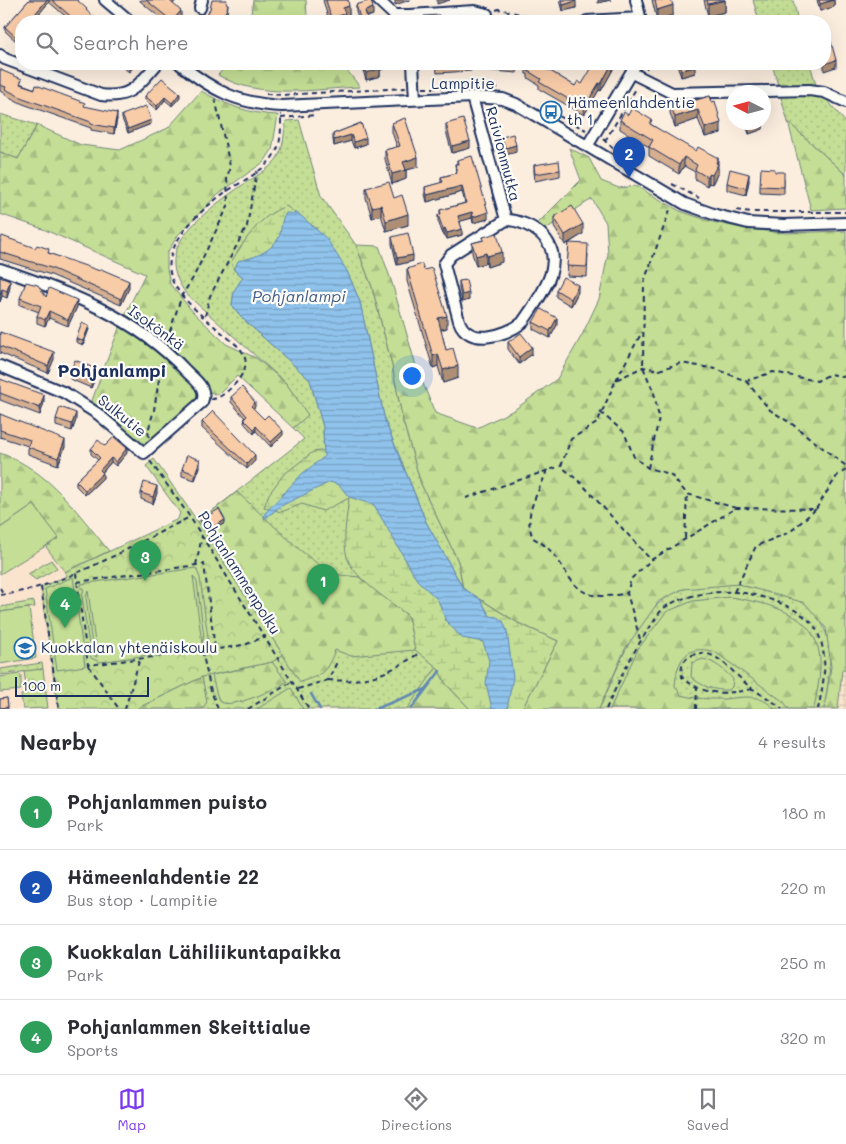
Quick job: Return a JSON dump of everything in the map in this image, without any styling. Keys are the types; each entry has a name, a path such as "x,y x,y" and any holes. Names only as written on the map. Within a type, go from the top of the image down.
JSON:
{"street":[{"path":"106,0 123,15"},
{"path":"378,0 394,15"},
{"path":"636,0 640,15"},
{"path":"438,15 475,11 487,14"},
{"path":"0,55 15,62"},
{"path":"35,70 93,92 114,97 135,88 152,70"},
{"name":"Lampitie","path":"188,70 226,95 256,105 282,101 472,97 502,99 516,104 588,145 673,197 716,216 748,223 784,225 846,223"},
{"path":"413,70 415,99"},
{"path":"588,145 633,70"},
{"path":"635,70 642,80 672,93 809,90 824,92 846,102"},
{"name":"Raivionmutka","path":"472,97 506,220"},
{"name":"Raivionmutka","path":"506,220 515,220 536,230 543,236 553,253 554,261 550,278 522,323 516,328 486,336 471,336 461,329 444,264 451,255 506,220"},
{"name":"Isokönkä","path":"0,269 94,304 135,328 176,360 203,389 204,397"},
{"name":"Sulkutie","path":"0,366 65,392 147,450"},
{"path":"147,450 202,402 204,397"}],"path":[{"path":"487,14 499,9 524,15"},
{"path":"616,152 605,141 642,80 646,70"},
{"path":"147,450 148,431 154,410 164,350 182,295 193,278 228,206 229,190 227,179 230,166 220,130 214,88"},
{"path":"204,397 214,400 218,398 242,376 246,366 245,356 240,348 182,295 173,282 170,268 171,252 180,236 195,220 229,190 266,165 276,154 280,136 282,101"},
{"path":"205,316 210,296 247,226 257,171"},
{"path":"665,181 706,202"},
{"path":"648,468 659,418 654,393 643,367 644,282 648,267 665,228 673,197"},
{"path":"732,209 750,212 846,212"},
{"path":"562,466 571,439 597,423 600,412 642,331"},
{"path":"616,380 643,367 659,370 681,363 716,368 746,381 770,410 813,439 846,466"},
{"path":"746,381 773,372 817,381 830,374 846,377"},
{"path":"600,412 624,432 634,457 648,468 670,474 687,494 736,508 816,509"},
{"name":"Pohjanlammenpolku","path":"147,450 266,636 309,709"},
{"path":"466,498 562,466"},
{"path":"562,466 582,484 652,560"},
{"path":"547,470 539,487 528,523 533,538 541,542 562,566 570,581 587,594 613,597 627,593"},
{"path":"734,592 756,546 790,532 816,509 837,476 846,470"},
{"path":"685,538 687,494"},
{"path":"640,640 627,593 631,579 652,560 736,508"},
{"path":"0,595 24,593 76,573 190,518"},
{"path":"196,565 202,536"},
{"path":"77,582 204,564 214,649"},
{"path":"76,573 88,665 119,709"},
{"path":"41,587 58,709"},
{"path":"0,588 4,595"},
{"path":"606,709 640,640 664,608 692,596 734,592 785,606 803,614 816,629 823,647 825,670 818,709"},
{"path":"88,665 247,644 266,636"},
{"path":"202,650 211,691 218,709"},
{"path":"298,689 328,680 364,680 399,667 419,653"},
{"path":"752,689 726,694 713,694 697,688 682,678 681,668 685,660 692,655 704,653 717,658 752,689 767,696 782,709"},
{"path":"125,709 140,658"},
{"path":"328,680 338,660"},
{"path":"248,709 293,681"},
{"path":"696,709 697,688"}],"shaded area":[{"name":"Kuokkalan yhtenäiskoulu","path":"0,528 59,538 46,547 67,575 41,587 58,709 0,709"},
{"path":"842,669 846,670 846,709 838,709"}],"green space":[{"path":"253,0 306,0 307,15 251,15"},
{"path":"753,0 793,0 797,15 757,15"},
{"path":"223,70 347,70 360,87 305,91 269,90 251,88 234,83 218,75"},
{"path":"774,70 812,70 816,85 778,85"},
{"path":"201,91 238,108 257,113 278,115 272,150 264,162 218,194 178,235 167,253 167,269 170,284 193,312 226,344 256,358 286,383 308,415 293,428 237,376 218,395 207,391 146,446 91,403 121,323 145,274 43,229 0,214 0,152 18,159 37,125 81,145 120,150 168,128"},
{"path":"780,94 824,96 846,123 846,175 788,122"},
{"path":"0,114 37,125 18,159 0,152"},
{"path":"299,120 321,196 356,245 372,287 392,365 403,421 421,484 458,561 463,588 426,522 385,421 360,302 347,271 243,277 234,291 232,305 243,319 310,380 323,427 324,457 264,518 281,506 339,485 508,647 480,599 518,623 558,641 530,709 131,709 92,569 283,655 198,522 304,439 293,428 307,415 286,383 186,294 176,275 174,260 179,244 186,233 205,213 273,163 282,147 286,121"},
{"path":"788,122 846,175 846,208 811,210"},
{"path":"569,148 589,158 601,181 619,188 636,186 680,211 713,222 747,229 786,233 846,231 846,670 842,670 838,709 824,709 831,667 826,628 805,603 738,584 683,589 659,601 625,649 599,709 522,709 558,641 518,623 463,588 458,561 421,484 403,421 392,365 372,287 356,245 379,246 392,283 416,366 435,413 477,428 514,410 557,379 582,335 599,299 608,254 606,223 592,199 541,232 533,228 581,180"},
{"path":"286,206 317,229 243,277 234,270 231,262 254,229 276,210"},
{"path":"385,421 426,522 406,560 407,562 490,616 480,599 518,623 558,641 522,709 470,709 446,684 437,667 415,650 408,616 365,582 357,574 347,557 345,535 349,498 323,511 302,504 281,512 264,507 269,494 283,475 313,452 357,445"},
{"path":"0,453 17,460 48,481 73,507 109,551 65,572 46,547 58,538 34,505 0,528"},
{"path":"154,459 198,522 283,655 272,662 202,677 136,709 58,709 41,587 67,576 65,572 178,519 180,513 146,466"},
{"path":"237,492 300,550 331,574 359,577 408,616 415,650 351,656 335,650 329,664 322,672 300,682 198,522"},
{"path":"34,505 59,538 0,574 0,528"},
{"path":"51,560 57,568 36,580 28,574"},
{"path":"196,568 200,578 208,638 204,647 100,662 91,658 82,597 84,588 81,588 81,584","holes":["193,576 197,582 204,637 202,643","88,591 97,657 93,654 86,597"]},
{"path":"73,577 85,666 57,670 45,589"},
{"path":"738,584 801,601 816,615 824,627 830,653 824,709 599,709 630,641 652,610 665,598 681,590 702,585"},
{"path":"730,597 777,608 803,623 813,635 818,649 820,667 814,709 789,709 784,702 715,652 696,650 684,656 678,669 675,686 681,695 708,699 751,697 763,700 775,709 610,709 638,649 666,612 693,601"},
{"path":"34,601 35,607 0,612 0,607"},
{"path":"29,608 36,658 0,664 0,612"},
{"path":"703,659 716,664 733,679 732,687 729,690 708,687 691,677 692,663"},
{"path":"272,662 287,682 263,694 243,701 234,703 220,702 212,675"},
{"path":"42,663 43,669 0,675 0,669"},
{"path":"437,667 446,684 470,709 407,709"},
{"path":"43,669 48,708 23,709 21,695 27,694 24,671"},
{"path":"21,675 21,690 0,692 0,677"},
{"path":"202,677 207,702 202,709 136,709"},
{"path":"291,688 303,709 257,709"}],"water":[{"name":"Pohjanlampi","path":"286,213 299,214 327,239 347,271 360,302 385,421 426,522 463,588 480,599 490,616 497,617 503,621 507,631 513,677 507,709 492,709 486,683 489,661 483,642 462,638 446,621 438,600 417,580 374,505 349,497 339,485 330,482 281,506 264,519 265,513 303,473 324,457 323,427 310,380 243,319 232,305 234,291 243,277 234,270 238,261 260,254 274,244 278,239 282,220"}],"building":[{"path":"29,0 47,0 34,15 16,15"},
{"path":"52,0 77,0 91,15 69,15"},
{"path":"146,0 171,0 181,11 177,15 165,15"},
{"path":"212,0 227,0 227,9 224,15 207,15"},
{"path":"326,0 348,0 349,6 343,8 345,14 330,15"},
{"path":"371,0 373,8 365,11 366,15 359,15 356,5"},
{"path":"562,0 575,0 576,1 563,5"},
{"path":"655,0 671,0 673,5 657,10"},
{"path":"707,0 725,0 708,4"},
{"path":"819,0 833,0 820,4"},
{"path":"15,16 15,36 5,27"},
{"path":"831,42 836,60 831,62"},
{"path":"0,69 22,79 20,84 35,89 36,85 85,103 84,106 117,113 114,128 91,124 91,122 23,98 5,89 6,87 0,85"},
{"path":"365,70 376,70 366,73"},
{"path":"549,70 575,86 578,81 582,84 590,70 609,70 584,108 539,82 541,79 528,71"},
{"path":"162,78 180,93 172,103 165,97 157,106 145,96"},
{"path":"710,96 712,102 715,101 721,123 705,128 698,110 675,117 670,104 681,100 682,104"},
{"path":"146,106 151,120 128,129 122,115"},
{"path":"632,108 652,120 650,124 696,151 698,147 718,158 716,163 718,164 712,175 709,174 707,177 695,170 697,165 684,157 679,165 649,147 653,140 620,120 624,112 628,115"},
{"path":"405,118 418,157 403,162 406,170 392,174 385,150 400,146 392,123"},
{"path":"463,119 470,141 452,146 446,124"},
{"path":"361,123 366,138 354,142 351,135 334,140 333,134"},
{"path":"513,134 516,145 505,148 502,137"},
{"path":"472,156 488,212 473,217 472,212 458,216 462,229 447,233 445,228 443,229 438,215 441,214 440,210 466,203 462,186 427,195 425,187 443,182 441,177 457,173 455,164 458,164 457,160"},
{"path":"559,161 560,170 535,174 534,165"},
{"path":"761,168 775,169 775,172 784,172 784,187 760,186"},
{"path":"730,169 749,174 746,188 727,183"},
{"path":"389,182 394,198 402,195 408,214 386,221 381,205 372,207 366,188"},
{"path":"572,206 583,224 565,235 554,217"},
{"path":"408,233 413,255 397,258 392,237"},
{"path":"497,233 502,252 487,256 486,253 476,256 472,243 484,240 483,237"},
{"path":"2,236 35,248 37,245 49,249 48,253 100,271 101,269 129,281 121,299 51,268 0,252"},
{"path":"569,243 588,244 587,267 567,266"},
{"path":"422,264 424,270 432,268 447,316 438,318 446,350 453,348 458,366 443,370 438,354 433,356 407,269"},
{"path":"0,277 10,281 7,291 2,289 0,295"},
{"path":"563,277 578,285 571,299 556,290"},
{"path":"466,280 469,293 462,295 459,281"},
{"path":"26,282 38,285 46,297 49,288 77,300 68,320 49,311 45,320 37,316 41,306 20,298"},
{"path":"541,309 557,318 550,331 533,322"},
{"path":"82,323 89,326 83,341 76,339"},
{"path":"0,332 54,352 48,366 0,346"},
{"path":"521,333 532,347 519,357 508,342"},
{"path":"75,360 96,369 91,381 70,372"},
{"path":"0,379 44,395 40,408 0,393"},
{"path":"242,387 255,402 251,406 264,419 268,415 283,431 271,442 256,426 254,429 244,419 247,416 231,397"},
{"path":"60,407 76,413 72,424 56,419"},
{"path":"213,411 255,455 247,464 202,422"},
{"path":"0,414 65,440 58,458 28,447 30,440 0,430"},
{"path":"114,437 127,448 116,462 111,458 100,470 103,473 85,490 76,481 100,458 91,449 98,440 105,446"},
{"path":"187,455 200,460 195,474 182,469"},
{"path":"144,482 157,486 153,497 141,493"},
{"path":"219,509 225,520 207,530 201,520"},
{"path":"7,698 8,707 0,708 0,699"}],"waterway":[{"path":"411,709 440,671"},
{"path":"375,709 426,689"},
{"path":"311,694 320,709"}],"place":[{"name":"Hämeenlahdentie th 1","path":"551,112"},
{"name":"Hämeenlahdentie 22","path":"629,178"},
{"name":"Kuokkalan Lähiliikuntapaikka","path":"145,581"},
{"name":"Pohjanlammen puisto","path":"323,605"},
{"name":"Pohjanlammen Skeittialue","path":"65,628"},
{"name":"Kuokkalan yhtenäiskoulu","path":"25,648"}],"district":[{"name":"Pohjanlampi","path":"112,371"}]}
